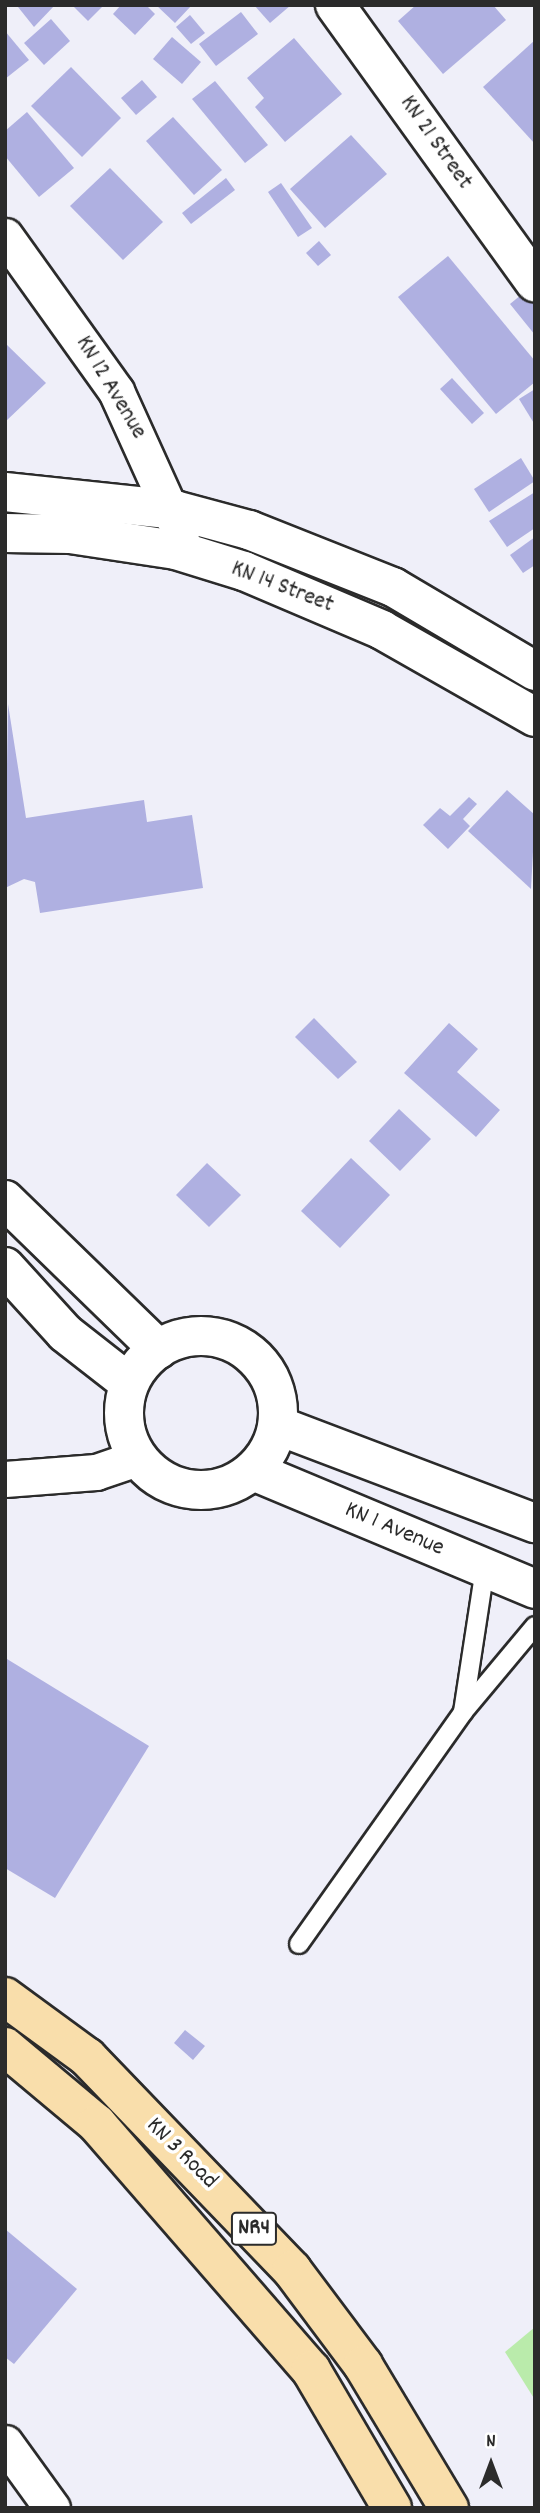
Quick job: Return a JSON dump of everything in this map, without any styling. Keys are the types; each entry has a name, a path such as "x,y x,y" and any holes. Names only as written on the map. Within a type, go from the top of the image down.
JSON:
{"highway":[{"name":"KN 3 Road","path":"5,1997 86,2057 292,2270 363,2365 449,2508"},
{"name":"KN 3 Road","path":"5,2047 97,2124 311,2370 392,2508"}],"street":[{"name":"KN 21 Street","path":"335,5 535,282"},
{"name":"KN 12 Avenue","path":"5,236 116,391 174,510 187,554"},
{"name":"KN 14 Street","path":"5,492 174,510 249,530 393,587 535,671"},
{"name":"KN 14 Street","path":"5,533 70,534 187,554 322,601 535,717"},
{"path":"5,1200 158,1349"},
{"path":"5,1267 65,1333 129,1383"},
{"path":"204,1336 253,1354 269,1375 279,1426 253,1471 231,1485 192,1490 155,1476 137,1458 126,1434 129,1383 158,1349 204,1336"},
{"path":"279,1426 535,1523"},
{"path":"5,1479 96,1472 137,1458"},
{"name":"KN 1 Avenue","path":"253,1471 535,1589"},
{"path":"5,2443 52,2508"}],"lane":[{"path":"463,1712 485,1568"},
{"path":"299,1944 463,1712 535,1626"}],"green space":[{"path":"535,2327 535,2400 505,2352"}],"building":[{"path":"20,5 55,5 34,27 18,7"},
{"path":"72,5 104,5 88,21"},
{"path":"121,5 146,5 155,14 135,35 113,14"},
{"path":"156,5 192,5 175,23"},
{"path":"254,5 291,5 270,23"},
{"path":"416,5 493,5 506,20 443,74 398,21"},
{"path":"241,12 258,34 216,66 199,44"},
{"path":"190,15 205,33 191,44 176,27"},
{"path":"51,19 70,41 44,65 24,43"},
{"path":"5,31 29,60 5,79"},
{"path":"172,37 201,62 182,84 153,59"},
{"path":"294,38 342,94 285,142 255,107 264,98 247,78"},
{"path":"535,40 535,144 483,87"},
{"path":"71,67 121,118 82,157 31,106"},
{"path":"142,80 157,97 136,115 121,98"},
{"path":"215,81 268,145 245,163 192,99"},
{"path":"27,112 74,168 39,197 5,156 5,131"},
{"path":"173,117 222,170 194,195 146,141"},
{"path":"351,135 387,174 325,228 290,189"},
{"path":"110,168 163,222 123,260 70,206"},
{"path":"226,178 235,190 191,224 182,213"},
{"path":"281,183 312,228 298,237 268,192"},
{"path":"319,241 331,255 318,266 306,253"},
{"path":"448,256 535,361 535,382 496,414 398,297"},
{"path":"527,290 535,300 535,335 510,304"},
{"path":"5,343 46,383 5,422"},
{"path":"452,378 484,413 472,424 440,389"},
{"path":"535,389 535,425 519,399"},
{"path":"521,458 535,481 489,512 474,489"},
{"path":"535,492 535,528 507,547 489,521"},
{"path":"535,537 535,565 523,573 510,555"},
{"path":"8,704 26,818 144,800 147,822 192,815 203,888 40,913 35,882 24,879 5,888"},
{"path":"507,790 535,815 531,889 468,831"},
{"path":"469,797 477,804 463,819 470,826 448,849 423,825 440,808 450,816"},
{"path":"314,1018 357,1062 338,1079 295,1037"},
{"path":"449,1023 478,1049 457,1072 500,1110 476,1137 404,1073"},
{"path":"399,1109 431,1139 400,1171 369,1141"},
{"path":"351,1158 390,1195 340,1248 301,1211"},
{"path":"207,1163 241,1195 209,1227 176,1195"},
{"path":"7,1659 149,1746 55,1898 5,1868"},
{"path":"185,2030 205,2046 193,2060 174,2043"},
{"path":"5,2229 77,2289 14,2364 5,2357"}]}
